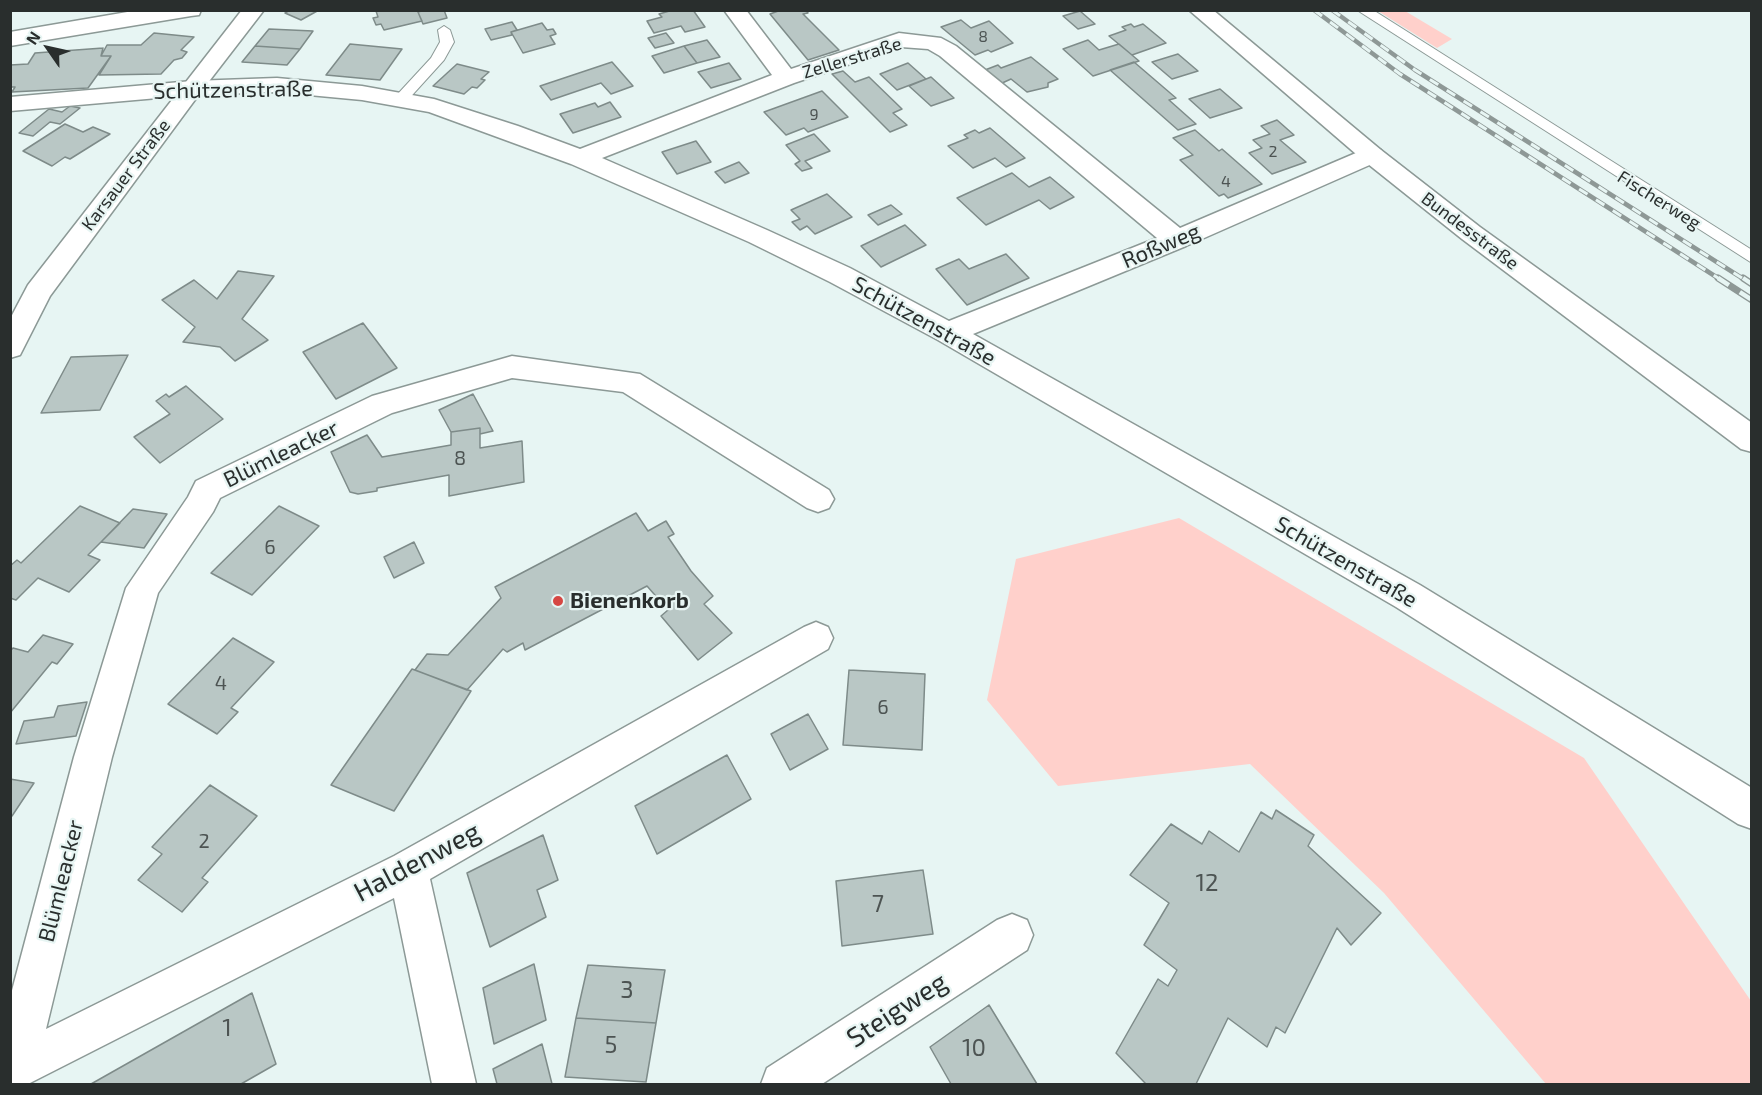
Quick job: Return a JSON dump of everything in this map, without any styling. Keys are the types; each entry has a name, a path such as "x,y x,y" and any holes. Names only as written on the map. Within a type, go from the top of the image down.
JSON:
{"street":[{"path":"10,39 147,13 191,10"},
{"name":"Karsauer Straße","path":"10,348 38,292 254,10"},
{"path":"734,10 786,78"},
{"name":"Bundesstraße","path":"1199,10 1372,155 1471,233 1752,440"},
{"name":"Zellerstraße","path":"580,158 786,78 899,40 933,43 948,51 1177,240"},
{"name":"Schützenstraße","path":"10,104 192,88 277,85 362,93 434,106 580,158 758,236 840,275 948,333 1408,596 1752,810"},
{"name":"Roßweg","path":"948,333 1177,240 1372,155"},
{"name":"Blümleacker","path":"12,1069 93,757 143,588 202,503 207,490 383,404 512,367 630,382 818,499"},
{"name":"Haldenweg","path":"12,1069 408,870 816,638"},
{"path":"408,870 454,1084"},
{"name":"Steigweg","path":"783,1084 1012,935"}],"lane":[{"name":"Fischerweg","path":"1363,10 1566,142 1752,258"},
{"path":"400,100 437,60 447,42 444,30"}],"shaded area":[{"path":"1378,11 1405,11 1452,39 1437,48"},
{"path":"1179,518 1584,758 1751,1001 1751,1084 1546,1084 1384,893 1250,764 1058,786 987,700 1016,559"}],"building":[{"path":"290,10 319,10 301,20 285,13"},
{"path":"377,10 417,10 422,21 384,30 381,24 376,25 373,18 378,17"},
{"path":"444,10 447,18 423,24 418,12"},
{"path":"673,10 693,10 705,27 685,32 681,26 654,33 647,21 662,17 659,14"},
{"path":"781,10 806,10 808,13 803,14 839,50 808,60 770,14"},
{"path":"1080,11 1095,24 1078,29 1063,16"},
{"path":"961,20 971,28 989,21 1013,43 991,52 988,50 975,55 941,27"},
{"path":"512,22 517,30 511,32 512,35 491,40 485,29"},
{"path":"542,23 547,30 553,29 556,34 550,36 555,44 523,53 511,32"},
{"path":"1131,24 1134,27 1143,24 1166,43 1132,55 1109,36 1126,30 1122,27"},
{"path":"269,29 313,31 300,49 255,46"},
{"path":"154,33 194,37 181,50 187,52 182,58 174,60 161,74 99,75 111,56 101,56 107,45 141,45"},
{"path":"666,33 674,43 655,48 648,38"},
{"path":"707,40 720,57 697,63 684,46"},
{"path":"1088,40 1099,50 1119,44 1139,61 1093,76 1063,49"},
{"path":"350,44 402,49 380,80 326,75"},
{"path":"255,46 300,49 287,65 242,62"},
{"path":"684,46 697,63 664,73 652,56"},
{"path":"103,48 101,56 111,56 88,88 12,92 15,87 10,87 10,65 28,64 35,53"},
{"path":"1178,54 1198,71 1172,79 1152,62"},
{"path":"1031,57 1058,79 1048,83 1048,87 1027,92 1011,79 1000,84 985,70 998,65 1001,68"},
{"path":"612,62 633,86 611,94 601,83 551,100 540,86"},
{"path":"1134,62 1176,98 1169,100 1196,124 1178,130 1110,70"},
{"path":"729,63 741,79 711,88 698,72"},
{"path":"908,63 926,79 897,90 880,74"},
{"path":"457,64 489,72 481,79 485,80 477,88 472,87 464,94 433,86"},
{"path":"843,71 855,82 869,77 902,109 893,113 907,125 890,132 832,74"},
{"path":"931,77 954,98 931,106 909,86"},
{"path":"1220,89 1242,108 1210,118 1189,99"},
{"path":"822,91 848,117 808,132 804,128 786,135 764,112"},
{"path":"610,102 621,117 573,133 560,114 595,103 598,107"},
{"path":"70,106 80,108 60,124 50,122 33,136 19,133 49,109 62,112"},
{"path":"1277,120 1294,135 1280,140 1306,162 1272,174 1249,153 1262,148 1253,140 1270,134 1261,126"},
{"path":"65,124 83,132 93,127 110,134 70,159 65,157 52,166 23,151"},
{"path":"990,128 1025,158 1006,167 995,158 973,168 948,146 968,138 964,135 975,130 979,133"},
{"path":"1195,130 1219,151 1222,149 1262,184 1228,198 1224,194 1219,196 1180,160 1193,155 1173,138"},
{"path":"814,134 830,151 805,161 812,168 802,171 795,164 800,161 786,145"},
{"path":"696,141 711,162 677,174 662,152"},
{"path":"739,162 749,173 725,183 715,172"},
{"path":"1012,173 1029,187 1050,177 1074,197 1050,209 1039,200 986,225 957,198"},
{"path":"827,194 852,217 815,234 807,226 800,230 792,222 800,219 791,210"},
{"path":"891,205 902,214 878,225 868,215"},
{"path":"905,225 926,245 881,267 861,246"},
{"path":"1006,254 1029,278 967,305 936,269 959,259 969,269"},
{"path":"238,271 274,276 242,319 268,340 235,361 220,347 183,342 195,327 162,300 194,280 217,299"},
{"path":"363,323 397,368 336,399 303,352"},
{"path":"128,355 100,410 41,413 71,357"},
{"path":"186,386 223,419 160,463 134,437 170,414 156,401 166,394 169,397"},
{"path":"473,394 493,431 480,434 480,428 451,432 439,410"},
{"path":"480,428 480,448 522,441 524,482 449,496 449,475 377,488 377,491 358,494 350,492 331,452 367,435 382,457 451,445 451,432"},
{"path":"80,506 120,523 88,555 100,560 69,592 38,578 16,600 10,598 10,566 17,560 21,563"},
{"path":"279,506 319,526 252,595 211,573"},
{"path":"133,509 167,514 144,548 101,542"},
{"name":"Bienenkorb","path":"636,513 648,531 666,521 674,534 668,537 691,571 713,596 704,604 732,633 698,660 661,616 668,610 647,586 525,650 523,643 507,652 503,649 467,690 415,670 427,654 448,655 501,598 495,587"},
{"path":"414,542 424,563 394,578 384,557"},
{"path":"43,635 73,644 57,664 52,662 10,713 10,651 13,648 28,652"},
{"path":"233,638 274,662 231,708 238,712 217,734 168,704"},
{"path":"412,669 471,691 394,811 331,785"},
{"path":"849,670 925,674 922,750 843,745"},
{"path":"87,702 76,736 16,744 24,721 54,717 58,706"},
{"path":"808,714 828,749 790,770 771,734"},
{"path":"727,755 751,799 657,854 635,806"},
{"path":"10,779 34,783 12,816 10,816"},
{"path":"210,785 257,816 202,878 208,882 182,912 138,880 162,854 152,847"},
{"path":"1276,810 1314,835 1308,846 1381,913 1351,945 1337,928 1285,1033 1276,1027 1267,1047 1228,1018 1196,1084 1146,1084 1116,1053 1158,979 1168,986 1177,970 1144,945 1169,903 1130,875 1171,824 1202,844 1209,831 1239,852 1261,812 1272,819"},
{"path":"543,835 558,880 537,890 546,917 490,947 467,873"},
{"path":"923,870 933,934 842,946 836,881"},
{"path":"534,964 546,1020 494,1044 483,988"},
{"path":"588,965 665,970 656,1023 576,1018"},
{"path":"252,993 276,1064 241,1084 91,1084"},
{"path":"989,1005 1037,1084 951,1084 930,1047"},
{"path":"576,1018 656,1023 646,1082 565,1077"},
{"path":"542,1044 552,1084 497,1084 493,1069"}],"railway":[{"path":"1314,10 1400,74 1721,280"},
{"path":"1332,10 1415,70 1745,280"},
{"path":"1718,278 1752,300"},
{"path":"1743,278 1752,284"}],"place":[{"name":"Bienenkorb","path":"558,601"}]}
